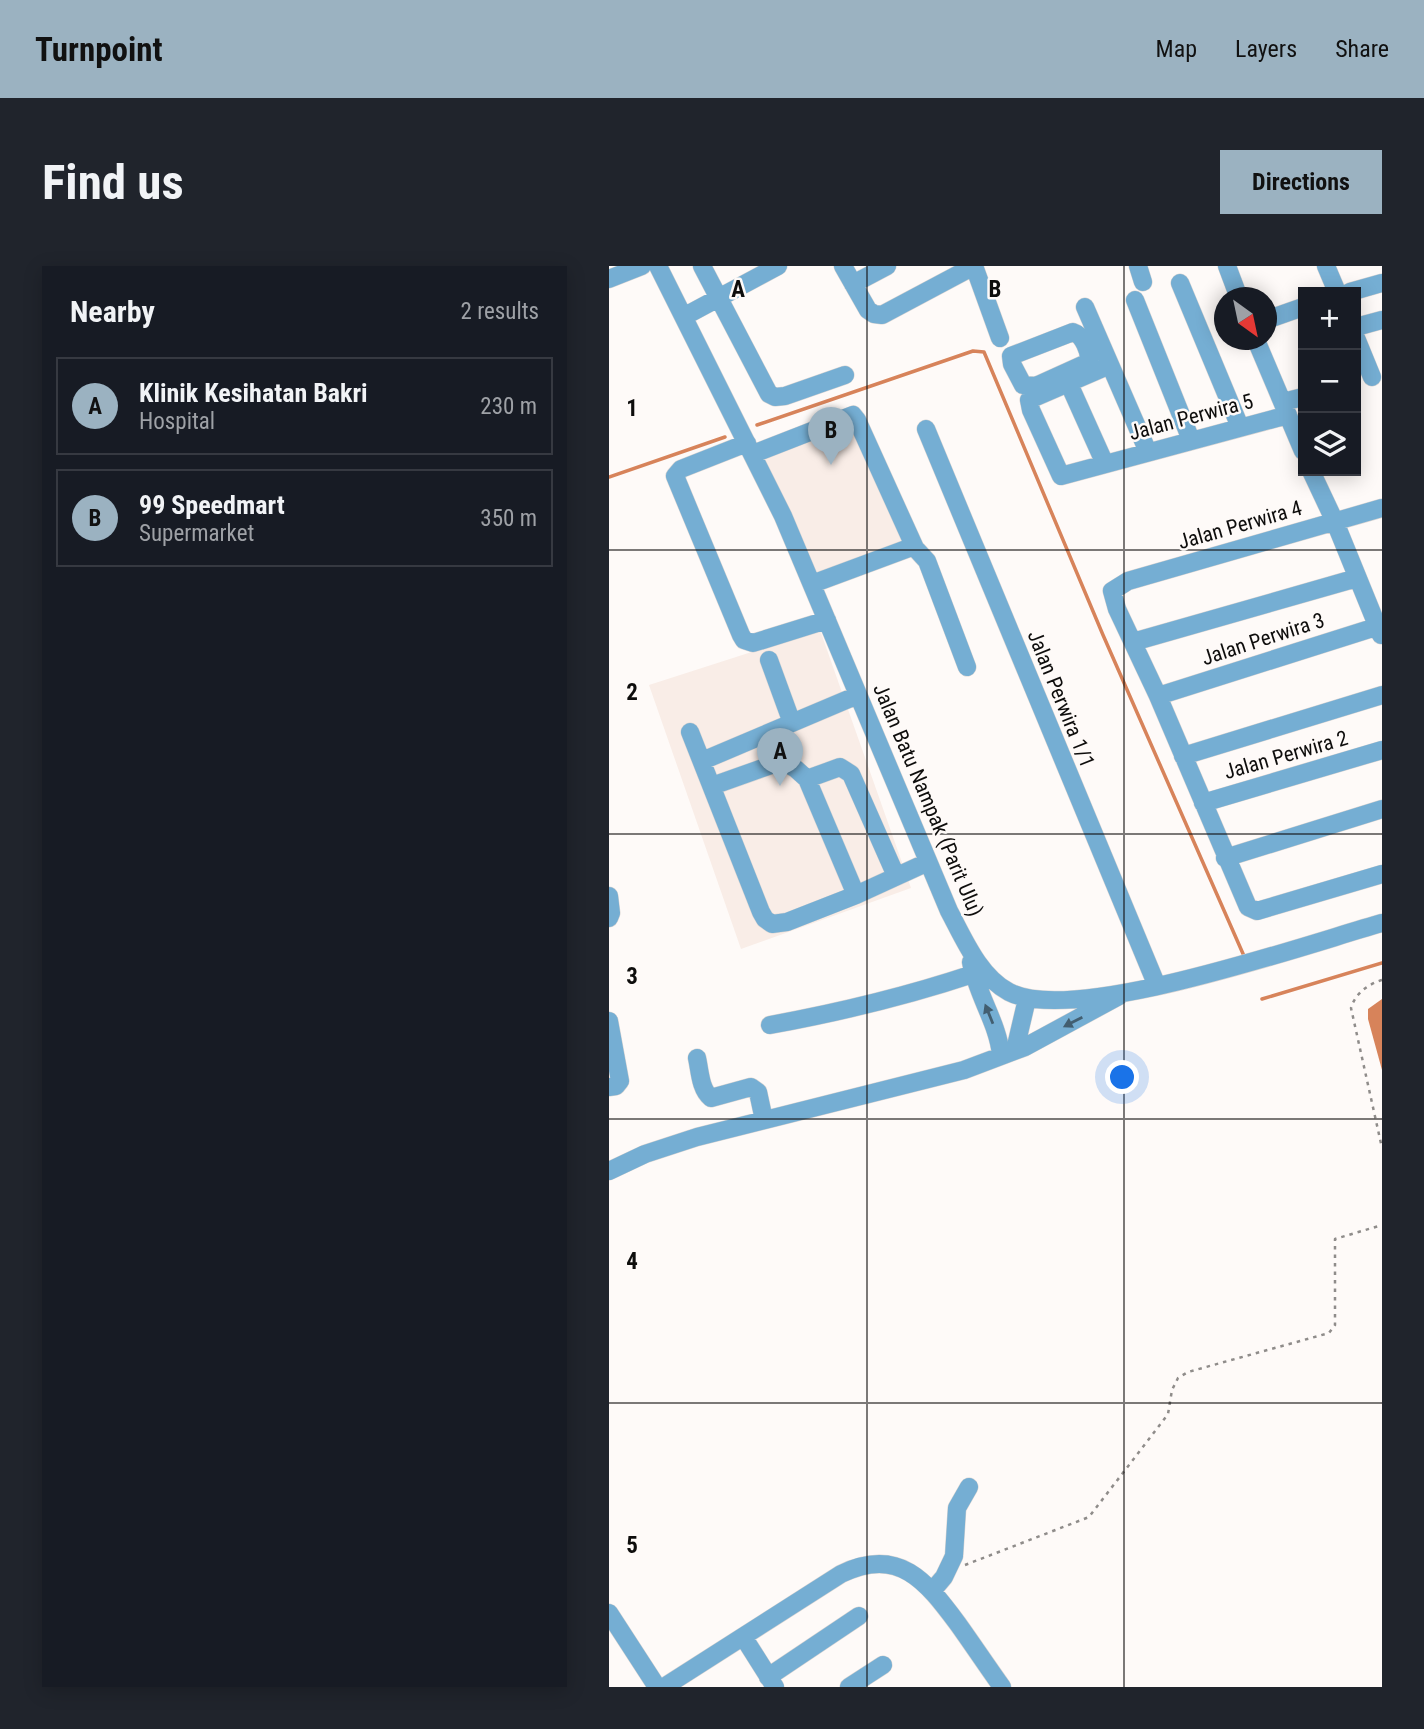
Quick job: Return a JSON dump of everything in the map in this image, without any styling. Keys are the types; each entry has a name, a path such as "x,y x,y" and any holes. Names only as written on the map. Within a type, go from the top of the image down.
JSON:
{"street":[{"path":"609,279 642,266"},
{"name":"Jalan Batu Nampak (Parit Ulu)","path":"658,266 783,516 949,911 974,958 1000,986 1027,999 1055,1002 1128,991 1239,965 1382,923"},
{"path":"702,266 769,394 775,397 785,396 845,375"},
{"path":"685,316 778,266"},
{"path":"843,266 869,310 882,315 974,266 1000,338"},
{"path":"853,284 887,266"},
{"path":"1326,266 1335,287"},
{"path":"1232,267 1237,287"},
{"path":"1180,283 1240,428"},
{"path":"1361,289 1382,283"},
{"path":"1135,300 1191,440"},
{"path":"1085,307 1148,452"},
{"path":"1277,316 1298,309"},
{"path":"1361,326 1382,320"},
{"path":"1260,350 1298,439"},
{"path":"1360,350 1370,378"},
{"path":"1105,464 1067,379 1110,365"},
{"name":"Jalan Perwira 5","path":"1067,379 1029,401 1059,474 1066,476 1240,428 1285,409 1298,400"},
{"path":"827,620 753,643 744,640 675,476 681,469 750,449 848,415 855,417 915,548 927,561 967,667"},
{"name":"Jalan Perwira 1/1","path":"926,429 1157,986"},
{"path":"1313,476 1381,629"},
{"name":"Jalan Perwira 4","path":"1133,642 1113,599 1112,590 1128,581 1382,508"},
{"path":"812,584 915,548"},
{"path":"1357,578 1133,642 1248,907 1257,911 1382,874"},
{"name":"Jalan Perwira 3","path":"1158,696 1381,629"},
{"path":"769,660 792,723"},
{"path":"702,761 858,695"},
{"path":"1183,756 1382,695"},
{"path":"690,732 765,919 772,924 787,922 856,895 928,862"},
{"name":"Jalan Perwira 2","path":"1203,803 1382,750"},
{"path":"712,786 762,767 781,763 796,769 807,779 856,895"},
{"path":"807,779 841,767 851,774 896,876"},
{"path":"1225,858 1382,809"},
{"path":"609,895 609,918"},
{"path":"968,945 973,974 998,1037 1008,1053"},
{"path":"770,1026 903,997 973,974"},
{"path":"609,1171 666,1147 964,1070 1077,1021 1128,991"},
{"path":"1008,1053 1027,999"},
{"path":"609,1021 620,1081 616,1086 609,1087"},
{"path":"697,1058 707,1095 711,1098 751,1087 758,1092 764,1120"},
{"path":"933,1590 944,1577 954,1556 957,1508 969,1487"},
{"path":"664,1687 841,1574 865,1564 885,1564 906,1570 933,1590 1002,1687"},
{"path":"609,1613 657,1687"},
{"path":"744,1638 772,1682 859,1616"},
{"path":"849,1687 883,1665"}],"path":[{"path":"1382,980 1355,997 1351,1008 1382,1148"},
{"path":"963,1566 1089,1517 1168,1414 1172,1390 1178,1378 1188,1372 1329,1334 1335,1325 1335,1239 1382,1225"}],"shaded area":[{"path":"848,412 917,545 821,586 759,449"},
{"path":"820,630 911,888 741,949 649,685"},
{"path":"1382,999 1382,1070 1368,1019 1368,1009"}],"waterway":[{"path":"757,425 973,351 984,352 1103,635 1244,956"},
{"path":"609,477 725,437"},
{"path":"1262,999 1382,963"}],"place":[{"name":"99 Speedmart","path":"831,465"},
{"name":"Klinik Kesihatan Bakri","path":"780,786"}]}
